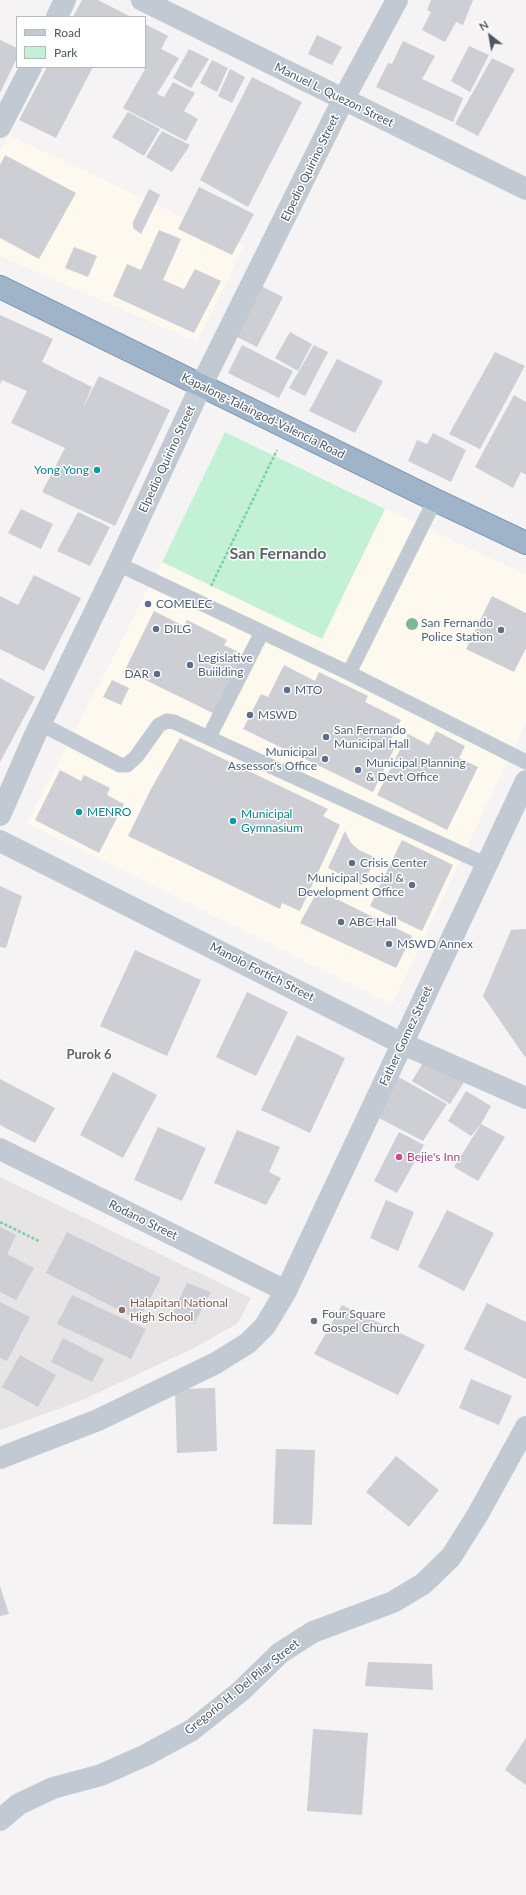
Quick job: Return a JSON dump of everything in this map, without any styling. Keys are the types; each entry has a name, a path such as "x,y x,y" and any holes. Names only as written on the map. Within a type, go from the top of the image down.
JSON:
{"highway":[{"name":"Kapalong-Talaingod-Valencia Road","path":"0,287 526,543"}],"street":[{"path":"57,16 65,0"},
{"name":"Manuel L. Quezon Street","path":"142,0 526,189"},
{"name":"Elpedio Quirino Street","path":"0,815 41,724 201,386 343,100 397,0"},
{"path":"0,127 30,68"},
{"name":"Father Gomez Street","path":"0,1458 98,1420 216,1364 248,1343 264,1326 286,1291 526,781"},
{"name":"Manolo Fortich Street","path":"0,841 403,1044 526,1098"},
{"name":"Rodano Street","path":"0,1149 286,1291"},
{"name":"Gregorio H. Del Pilar Street","path":"0,1820 19,1804 53,1788 101,1775 146,1755 192,1730 241,1691 280,1653 313,1632 393,1602 423,1584 451,1557 478,1514 526,1427"}],"lane":[{"path":"349,673 435,500"},
{"path":"118,564 349,673 526,762"},
{"path":"209,737 262,632"},
{"path":"41,724 120,765 127,765 136,757 158,725 167,721 174,722 487,865"}],"path":[{"path":"202,604 288,428"},
{"path":"0,1222 39,1241"}],"shaded area":[{"path":"9,135 244,246 197,342 0,256 0,152"},
{"path":"225,432 526,575 526,722 392,1005 27,823 162,562"},
{"name":"Halapitan National High School","path":"0,1177 251,1298 238,1323 194,1348 80,1401 0,1430"}],"green space":[{"path":"225,432 385,509 322,639 162,562"}],"building":[{"path":"82,0 98,0 129,16 74,16"},
{"path":"431,0 473,0 463,25 456,22 445,42 422,30 431,12 427,10"},
{"path":"146,25 168,36 161,49 179,58 157,94 164,97 173,82 195,93 184,111 198,119 186,141 123,108 145,69 144,68 146,68"},
{"path":"317,35 342,47 332,65 308,54"},
{"path":"0,40 16,48 16,60 0,93"},
{"path":"403,41 435,56 422,79 463,98 453,122 376,87 388,63 392,64"},
{"path":"469,46 489,55 470,92 451,81"},
{"path":"189,49 209,59 191,88 173,78"},
{"path":"492,58 515,69 478,136 455,124"},
{"path":"212,60 228,68 217,92 200,83"},
{"path":"46,68 92,68 56,138 19,120"},
{"path":"230,69 245,77 232,103 218,96"},
{"path":"252,77 302,102 248,207 200,180"},
{"path":"128,112 160,129 144,156 112,137"},
{"path":"162,131 190,145 172,172 146,157"},
{"path":"5,155 76,193 39,259 0,238 0,165"},
{"path":"199,187 254,214 232,255 178,229"},
{"path":"149,189 160,195 141,234 133,228 133,222"},
{"path":"159,230 181,239 163,280 184,289 195,269 221,281 194,333 113,296 127,264 141,270"},
{"path":"74,247 97,256 88,277 65,268"},
{"path":"261,286 283,297 257,347 235,336"},
{"name":"Yong Yong","path":"0,315 53,339 42,362 92,387 82,410 99,376 170,410 115,526 42,492 65,448 11,423 27,391 2,380 0,384"},
{"path":"290,332 312,344 298,371 275,358"},
{"path":"242,345 293,371 279,398 228,373"},
{"path":"314,345 328,352 305,396 289,388"},
{"path":"495,352 525,366 480,449 449,434"},
{"path":"337,359 383,381 355,433 309,411"},
{"path":"514,395 526,402 526,475 521,472 513,488 475,467"},
{"path":"433,433 466,450 451,482 408,461 417,440 427,444"},
{"path":"21,509 53,524 41,549 8,533"},
{"path":"78,512 110,527 90,566 57,551"},
{"path":"34,575 81,598 44,671 0,649 0,596 18,605"},
{"name":"San Fernando Police Station","path":"492,596 526,613 526,648 514,672 466,649"},
{"name":"Legislative Buiilding","path":"154,611 184,626 187,620 227,640 224,645 255,660 225,719 125,670"},
{"name":"San Fernando Municipal Hall","path":"284,665 315,681 319,672 368,696 365,702 401,720 388,745 394,749 373,792 243,729 261,694 268,697"},
{"path":"0,678 35,697 0,762"},
{"path":"112,680 129,688 121,705 103,697"},
{"path":"436,731 465,746 459,758 478,767 447,830 377,795 408,734 429,745"},
{"name":"Municipal Gymnasium","path":"180,738 328,809 323,816 340,825 300,911 282,903 280,909 128,836 151,789"},
{"name":"MENRO","path":"60,770 81,781 84,775 110,788 107,795 124,804 99,853 35,820"},
{"name":"Crisis Center","path":"345,831 351,843 359,850 376,858 362,885 328,868"},
{"name":"Municipal Social & Development Office","path":"402,840 453,865 422,931 370,906"},
{"path":"0,886 22,896 6,948 0,947"},
{"name":"ABC Hall","path":"318,890 412,936 396,968 300,923"},
{"path":"526,929 525,1057 483,996 511,930"},
{"path":"135,950 201,980 167,1056 100,1026"},
{"path":"247,992 288,1012 256,1076 216,1057"},
{"path":"297,1035 345,1058 310,1133 261,1110"},
{"path":"424,1061 464,1082 450,1104 412,1081"},
{"path":"113,1072 157,1095 123,1158 80,1135"},
{"path":"395,1075 447,1104 423,1141 375,1116"},
{"path":"0,1079 55,1108 35,1143 0,1125"},
{"path":"466,1091 491,1106 481,1124 471,1136 448,1121"},
{"path":"481,1124 505,1137 478,1181 454,1167"},
{"path":"158,1127 206,1148 182,1201 134,1180"},
{"path":"237,1130 280,1147 269,1172 281,1178 266,1205 214,1183"},
{"path":"399,1132 424,1145 397,1193 374,1181"},
{"path":"386,1200 414,1212 398,1251 370,1238"},
{"path":"447,1210 494,1233 464,1291 418,1267"},
{"path":"0,1227 16,1235 7,1254 34,1268 16,1300 0,1292"},
{"path":"67,1232 161,1278 139,1320 46,1273"},
{"path":"187,1283 211,1292 194,1324 172,1315"},
{"path":"72,1295 146,1329 131,1359 57,1324"},
{"path":"0,1302 30,1317 7,1361 0,1358"},
{"path":"487,1303 526,1322 526,1379 464,1349"},
{"path":"342,1305 425,1345 398,1395 314,1354"},
{"path":"63,1338 104,1359 92,1382 51,1362"},
{"path":"20,1355 56,1375 38,1407 2,1387"},
{"path":"471,1379 512,1396 499,1425 459,1408"},
{"path":"215,1388 217,1451 177,1453 175,1389"},
{"path":"276,1449 315,1450 312,1525 273,1524"},
{"path":"396,1456 439,1490 409,1527 366,1492"},
{"path":"0,1586 9,1614 0,1616"},
{"path":"368,1662 432,1664 433,1690 365,1686"},
{"path":"313,1729 368,1733 362,1815 307,1811"},
{"path":"526,1738 526,1785 505,1770"}],"place":[{"name":"Yong Yong","path":"97,470"},
{"name":"COMELEC","path":"148,604"},
{"name":"DILG","path":"156,629"},
{"name":"San Fernando Police Station","path":"501,630"},
{"name":"Legislative Buiilding","path":"190,665"},
{"name":"DAR","path":"157,674"},
{"name":"MTO","path":"287,690"},
{"name":"MSWD","path":"250,715"},
{"name":"San Fernando Municipal Hall","path":"326,737"},
{"name":"Municipal Assessor's Office","path":"325,759"},
{"name":"Municipal Planning & Devt Office","path":"358,770"},
{"name":"MENRO","path":"79,812"},
{"name":"Municipal Gymnasium","path":"233,821"},
{"name":"Crisis Center","path":"352,863"},
{"name":"Municipal Social & Development Office","path":"412,885"},
{"name":"ABC Hall","path":"341,922"},
{"name":"MSWD Annex","path":"389,944"},
{"name":"Bejie's Inn","path":"399,1157"},
{"name":"Halapitan National High School","path":"122,1310"},
{"name":"Four Square Gospel Church","path":"314,1321"}],"district":[{"name":"San Fernando","path":"278,554"},
{"name":"Purok 6","path":"89,1055"}]}
